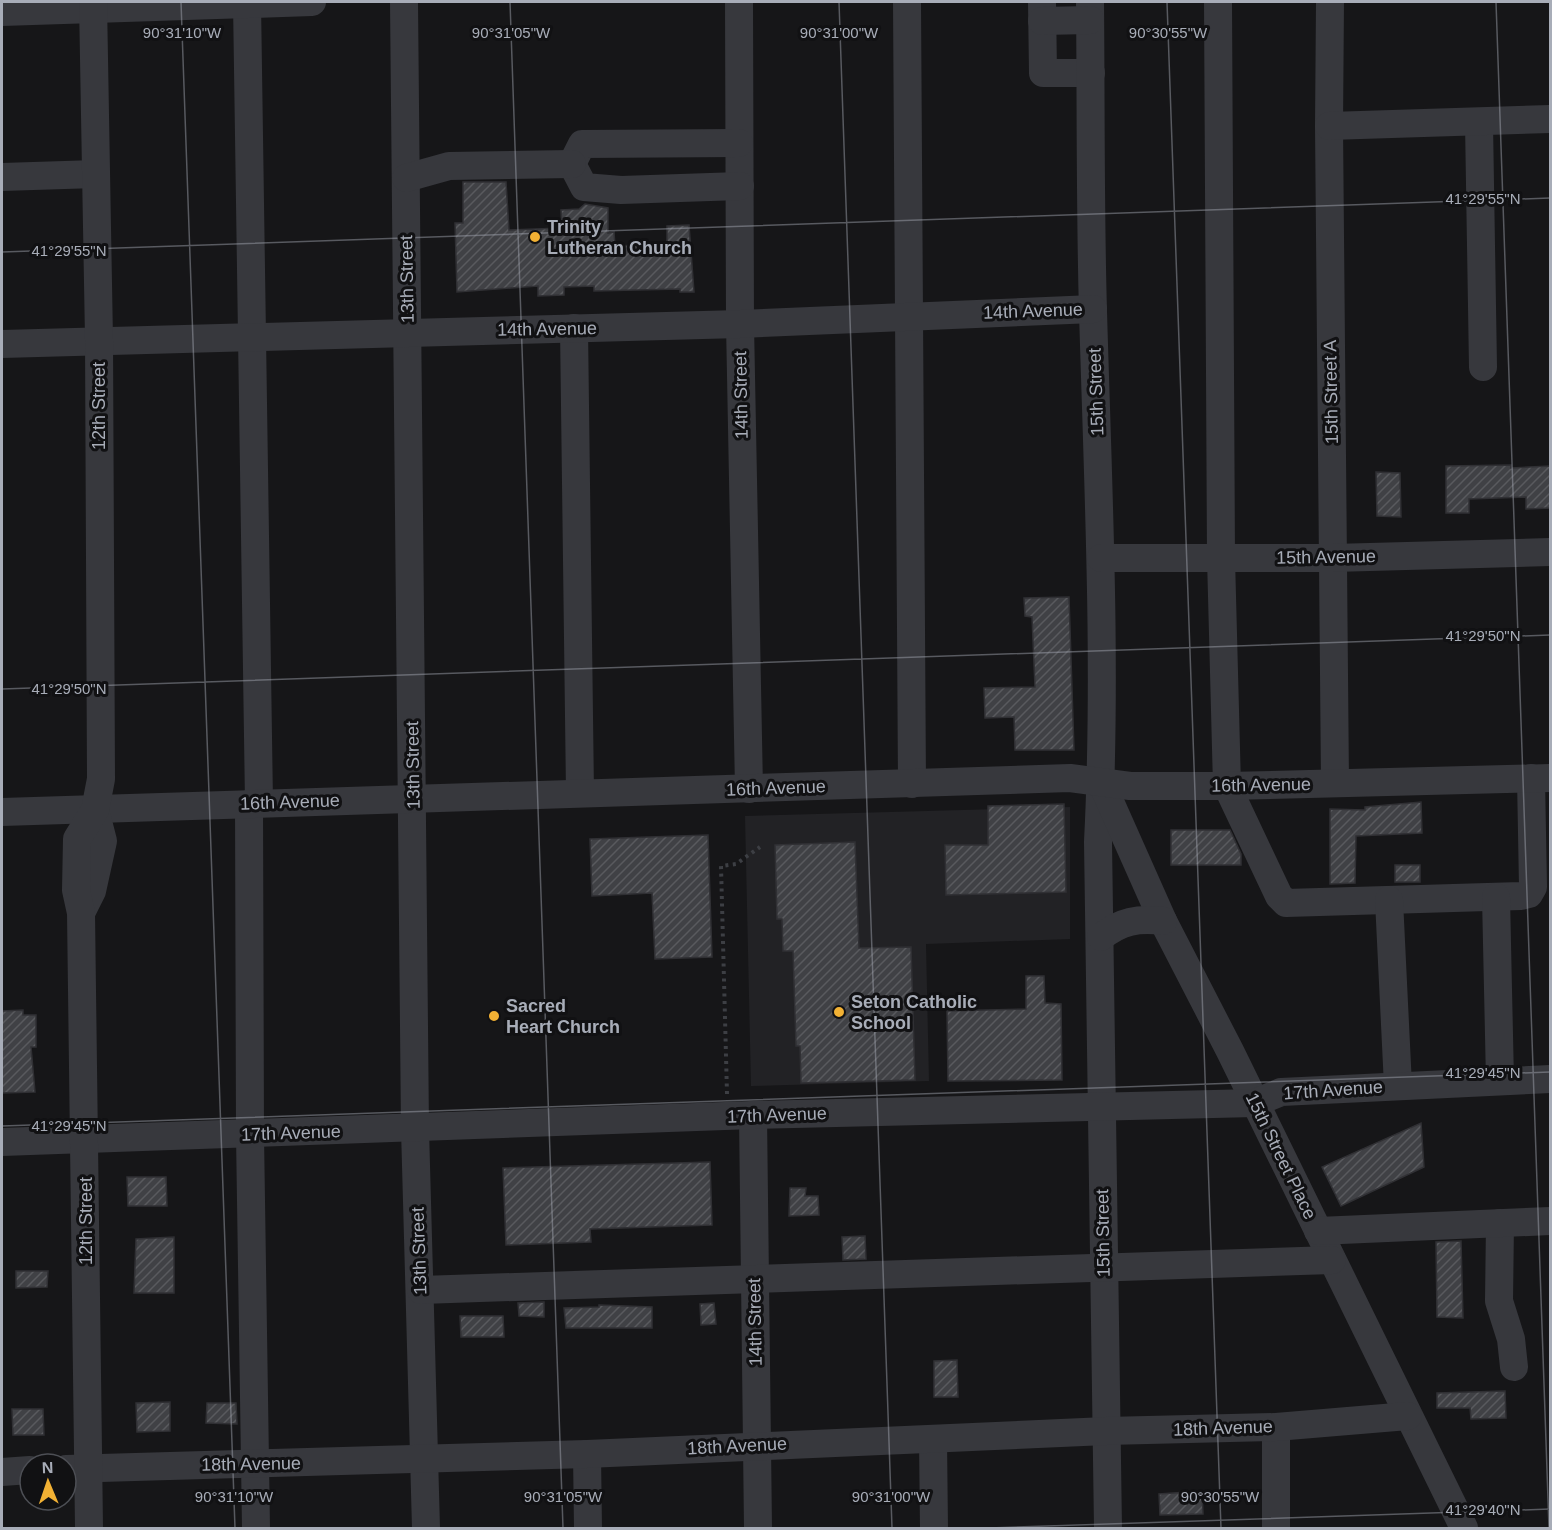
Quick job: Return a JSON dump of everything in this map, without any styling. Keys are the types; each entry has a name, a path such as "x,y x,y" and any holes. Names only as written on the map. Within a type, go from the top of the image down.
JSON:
{"street":[{"path":"2,12 93,5 312,2"},
{"name":"13th Street","path":"404,2 416,1129 426,1528"},
{"name":"14th Street","path":"739,2 740,324 749,789"},
{"path":"907,2 912,784"},
{"path":"1218,2 1221,558 1227,786 1279,896 1286,903 1529,894 1533,886 1541,778"},
{"name":"15th Street A","path":"1330,2 1335,783"},
{"path":"247,3 254,803 250,1135 256,1528"},
{"name":"12th Street","path":"77,1452 86,1139 81,913 76,890 77,839 95,810 101,779 99,339 93,5"},
{"path":"1090,11 1042,11 1043,73 1091,73"},
{"name":"15th Street","path":"1090,11 1093,309 1101,558 1101,782 1098,842 1108,1528"},
{"path":"1329,126 1551,119"},
{"path":"1479,123 1483,367"},
{"path":"406,178 449,166 577,154 739,143"},
{"path":"577,154 584,188 621,190 740,186"},
{"path":"2,177 96,174"},
{"name":"14th Avenue","path":"2,344 99,339 740,324 1093,309"},
{"path":"574,328 580,793"},
{"name":"15th Avenue","path":"1101,558 1333,558 1551,552"},
{"name":"16th Avenue","path":"2,812 1070,778 1130,786 1227,786 1541,778"},
{"name":"15th Street Place","path":"1101,782 1163,921 1464,1528"},
{"path":"1496,897 1500,1081"},
{"path":"1389,900 1398,1086"},
{"path":"1101,937 1114,926 1127,921 1143,918 1163,921"},
{"name":"17th Avenue","path":"2,1142 250,1135 753,1115 1255,1103 1281,1092 1551,1079"},
{"name":"14th Street","path":"753,1115 758,1528"},
{"path":"1318,1231 1551,1221"},
{"path":"1500,1223 1499,1301 1511,1339 1514,1367"},
{"path":"421,1290 754,1281 1332,1260"},
{"name":"18th Avenue","path":"78,1469 426,1460 1106,1431 1276,1427 1408,1416"},
{"path":"1276,1427 1276,1528"},
{"path":"933,1439 934,1528"},
{"path":"587,1454 588,1528"},
{"path":"2,1472 18,1471"},
{"name":"12th Street","path":"78,1474 89,1528"}],"path":[{"path":"727,1095 721,866 736,864 760,847"}],"shaded area":[{"name":"Seton Catholic School","path":"1070,807 1070,939 926,944 929,1081 751,1086 745,816"}],"building":[{"name":"Trinity Lutheran Church","path":"463,182 506,182 509,230 562,228 561,210 579,209 585,204 608,208 608,233 614,232 615,246 667,244 667,226 689,225 694,292 680,292 680,289 594,291 594,286 564,287 564,295 538,296 538,286 457,292 455,223 463,223"},
{"path":"1511,465 1511,468 1550,466 1551,508 1526,509 1526,497 1469,499 1469,513 1446,513 1446,466"},
{"path":"1376,472 1400,473 1401,517 1377,516"},
{"path":"1069,597 1074,750 1015,750 1014,717 985,718 984,688 1035,687 1032,617 1025,616 1024,598"},
{"path":"1421,802 1422,833 1356,836 1355,883 1330,884 1330,809 1365,810 1365,807"},
{"path":"1064,804 1066,892 946,895 945,845 988,845 988,806"},
{"path":"1171,830 1230,830 1241,854 1241,865 1171,865"},
{"path":"708,835 712,957 655,959 652,893 592,896 590,839"},
{"path":"855,842 859,948 911,947 915,1080 801,1083 800,1046 796,1046 793,951 783,951 782,919 777,919 775,845"},
{"path":"1395,865 1420,865 1420,882 1395,882"},
{"path":"1026,976 1044,976 1045,1003 1061,1004 1062,1080 948,1081 947,1011 1026,1009"},
{"path":"23,1010 23,1015 36,1015 36,1047 31,1047 35,1092 2,1093 2,1011"},
{"path":"1421,1123 1424,1167 1341,1206 1322,1167"},
{"path":"710,1162 712,1225 590,1229 591,1242 506,1245 503,1168"},
{"path":"127,1177 166,1177 167,1206 128,1206"},
{"path":"790,1188 806,1188 805,1196 818,1196 819,1215 789,1216"},
{"path":"865,1236 866,1259 843,1260 842,1237"},
{"path":"174,1237 174,1293 134,1293 136,1239"},
{"path":"1461,1241 1463,1318 1437,1317 1436,1242"},
{"path":"16,1271 48,1271 47,1287 16,1288"},
{"path":"544,1302 544,1317 519,1316 518,1303"},
{"path":"714,1303 716,1324 701,1325 700,1304"},
{"path":"599,1305 652,1307 652,1328 566,1328 564,1308 599,1307"},
{"path":"460,1316 503,1316 504,1337 461,1337"},
{"path":"957,1360 958,1397 934,1397 934,1361"},
{"path":"1505,1391 1506,1418 1471,1419 1470,1408 1437,1408 1437,1393"},
{"path":"170,1402 170,1431 137,1432 136,1403"},
{"path":"207,1403 236,1403 237,1424 206,1423"},
{"path":"12,1409 43,1409 44,1435 13,1435"},
{"path":"1202,1491 1203,1514 1160,1515 1159,1494"}],"place":[{"name":"Trinity Lutheran Church","path":"535,237"},
{"name":"Seton Catholic School","path":"839,1012"},
{"name":"Sacred Heart Church","path":"494,1016"}]}
